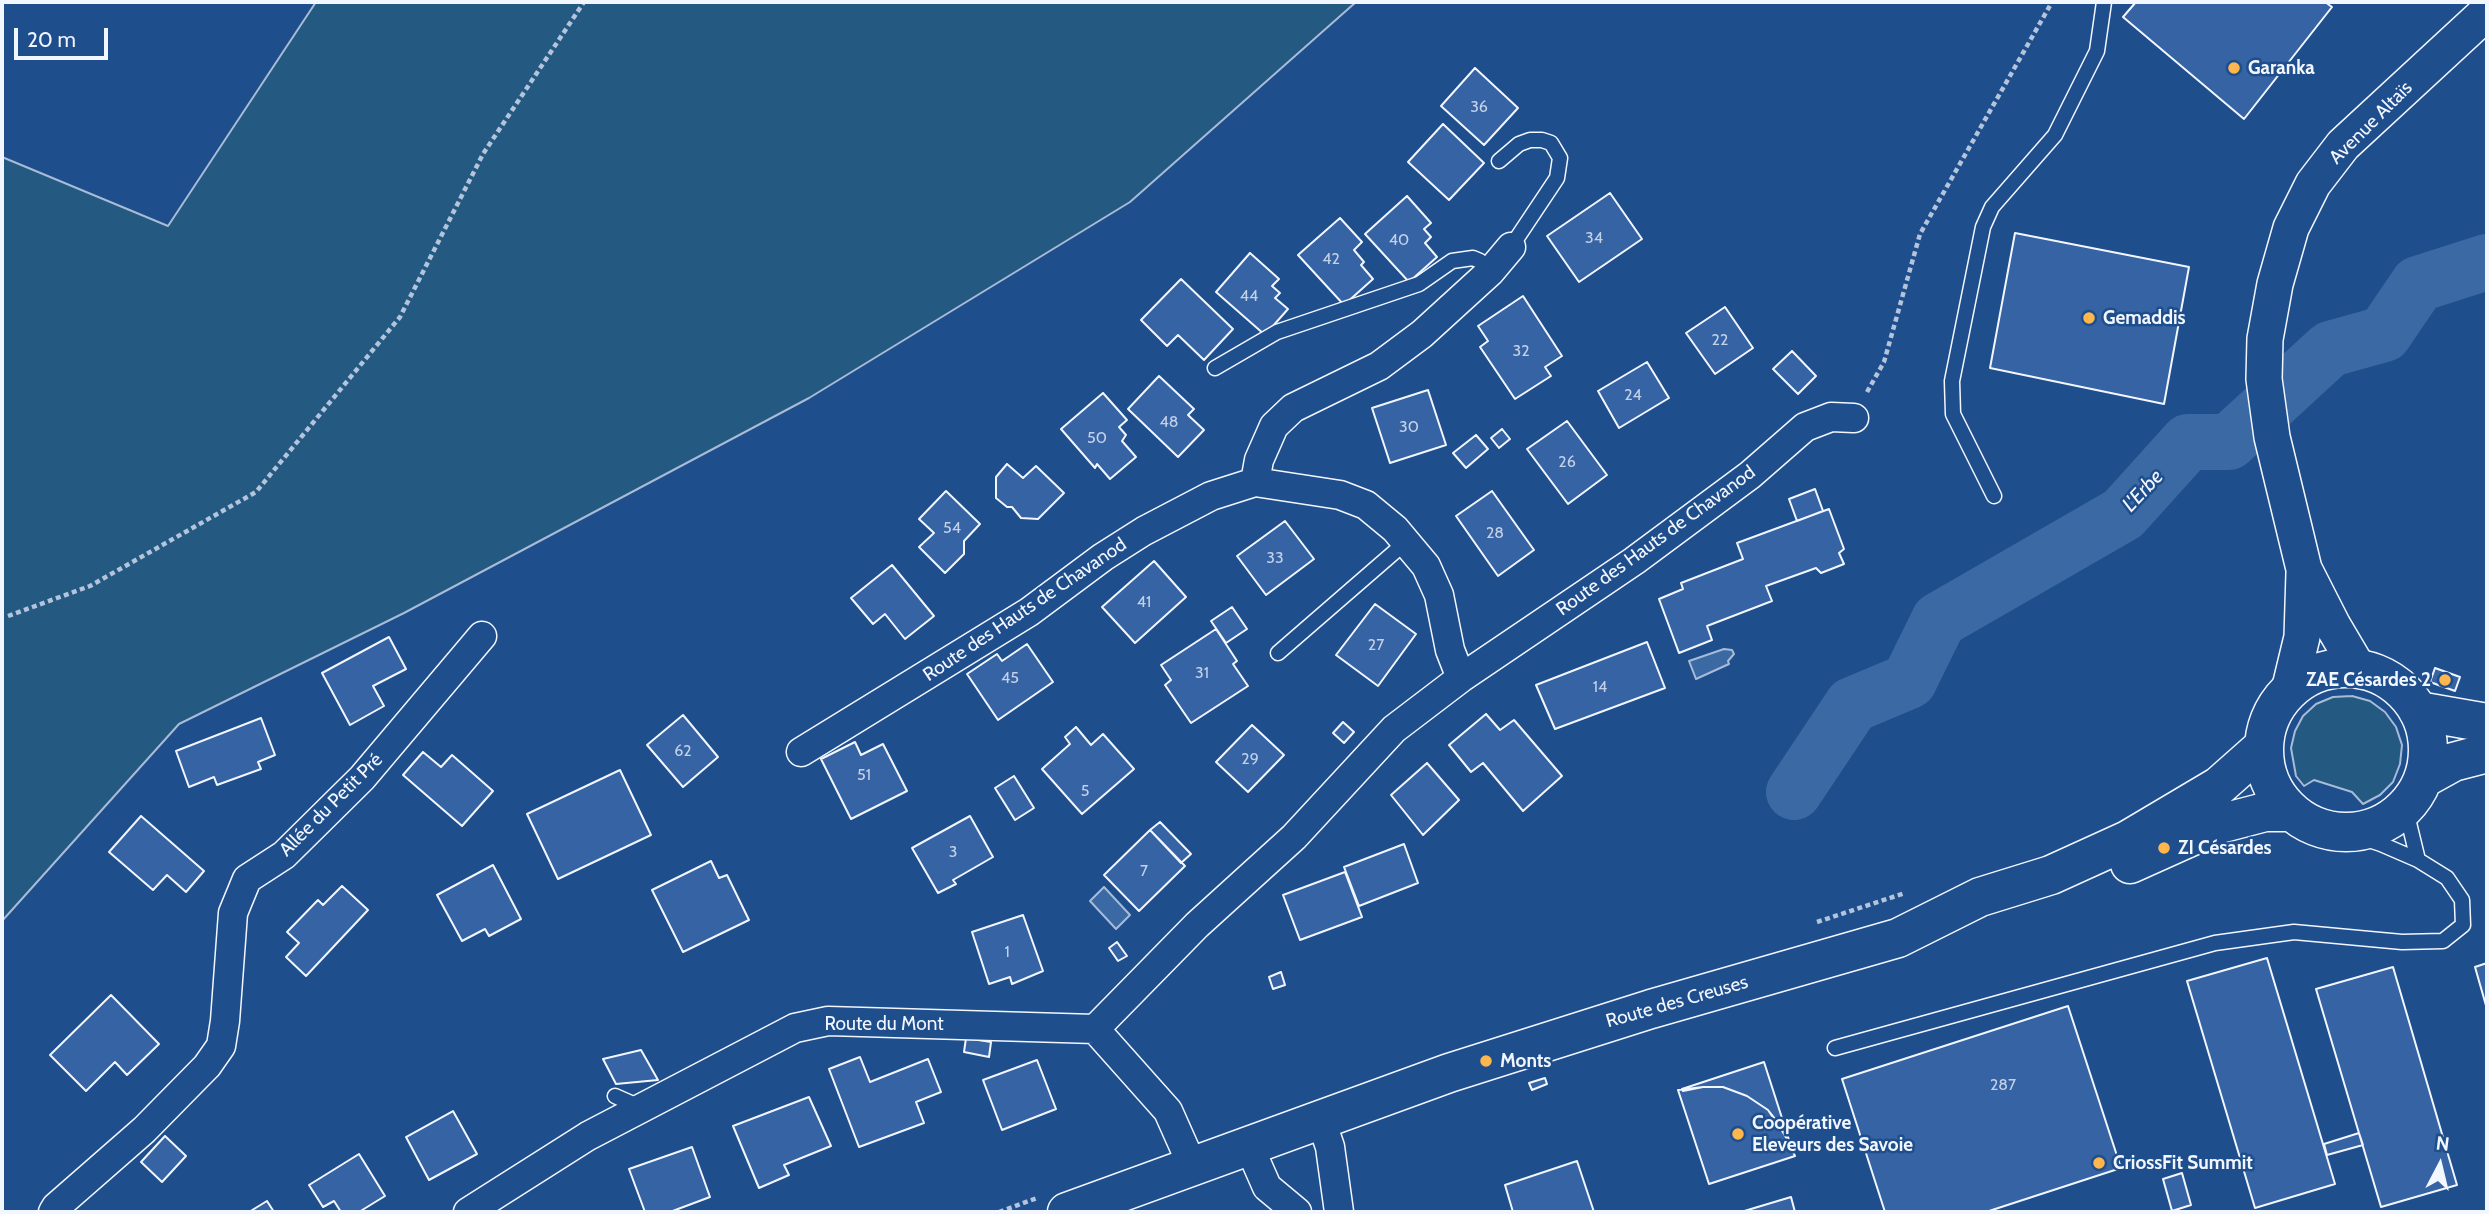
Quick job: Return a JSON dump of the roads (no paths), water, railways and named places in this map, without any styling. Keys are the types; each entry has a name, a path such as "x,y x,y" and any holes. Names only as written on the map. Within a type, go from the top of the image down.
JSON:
{"main road":[{"path":"2418,789 2428,755 2426,732 2418,711 2393,683 2376,675 2340,668 2304,679 2289,691 2276,707 2267,726 2263,747 2270,782 2290,812 2317,828 2348,833 2372,829 2394,818 2418,789 2453,762 2487,753"},
{"path":"2418,711 2487,723"},
{"name":"Route des Creuses","path":"1067,1212 1449,1073 1651,1009 1898,938 1980,897 2051,875 2128,840 2219,786 2263,747"},
{"path":"1898,938 1986,919 2037,901 2109,874 2219,824 2265,812 2290,812"}],"street":[{"name":"Avenue Altaïs","path":"2304,569 2272,437 2263,379 2265,339 2275,284 2291,228 2313,184 2343,145 2487,12"},
{"path":"1255,482 1259,460 1274,426 1293,408 1379,366 1422,334 1490,272 1511,247"},
{"name":"Route des Hauts de Chavanod","path":"1095,1029 1196,925 1294,836 1394,729 1461,678 1634,561 1750,475 1805,427 1831,417 1854,418"},
{"name":"Route des Hauts de Chavanod","path":"801,752 1029,612 1103,557 1144,531 1211,496 1255,482 1340,495 1366,505 1395,529 1426,566 1439,595 1451,650 1461,678"},
{"path":"2304,569 2358,670"},
{"path":"2289,691 2302,637 2304,569"},
{"name":"Allée du Petit Pré","path":"53,1212 55,1206 144,1130 207,1066 221,1046 233,913 247,879 284,855 362,778 482,636"},
{"name":"Route du Mont","path":"468,1212 588,1136 795,1028 828,1021 1095,1029"},
{"path":"1095,1029 1168,1111 1192,1165"},
{"path":"1321,1120 1331,1147 1339,1212"},
{"path":"1249,1146 1268,1186 1297,1212"}],"lane":[{"path":"1994,496 1953,414 1952,381 1983,227 1992,207 2056,135 2097,51 2104,2"},
{"path":"1499,161 1519,144 1530,140 1542,140 1551,144 1560,158 1557,178 1511,247"},
{"path":"1215,368 1277,332 1419,284 1452,261 1473,258 1480,261 1490,272"},
{"path":"1278,653 1406,542"},
{"path":"2418,789 2409,823 2418,860"},
{"path":"1835,1048 2214,943 2294,932 2402,942 2443,941 2463,925 2462,900 2447,878 2418,860 2348,833"},
{"path":"615,1096 642,1108"}],"waterway":[{"name":"L'Erbe","path":"1794,792 1852,705 1909,681 1939,620 2123,514 2188,442 2229,442 2330,349 2384,334 2418,284 2487,262"}],"place":[{"name":"Garanka","path":"2234,68"},
{"name":"Gemaddis","path":"2089,318"},
{"name":"ZAE Césardes 2","path":"2445,680"},
{"name":"ZI Césardes","path":"2164,848"},
{"name":"Monts","path":"1486,1061"},
{"name":"Coopérative Eleveurs des Savoie","path":"1738,1134"},
{"name":"CriossFit Summit","path":"2099,1163"}]}
